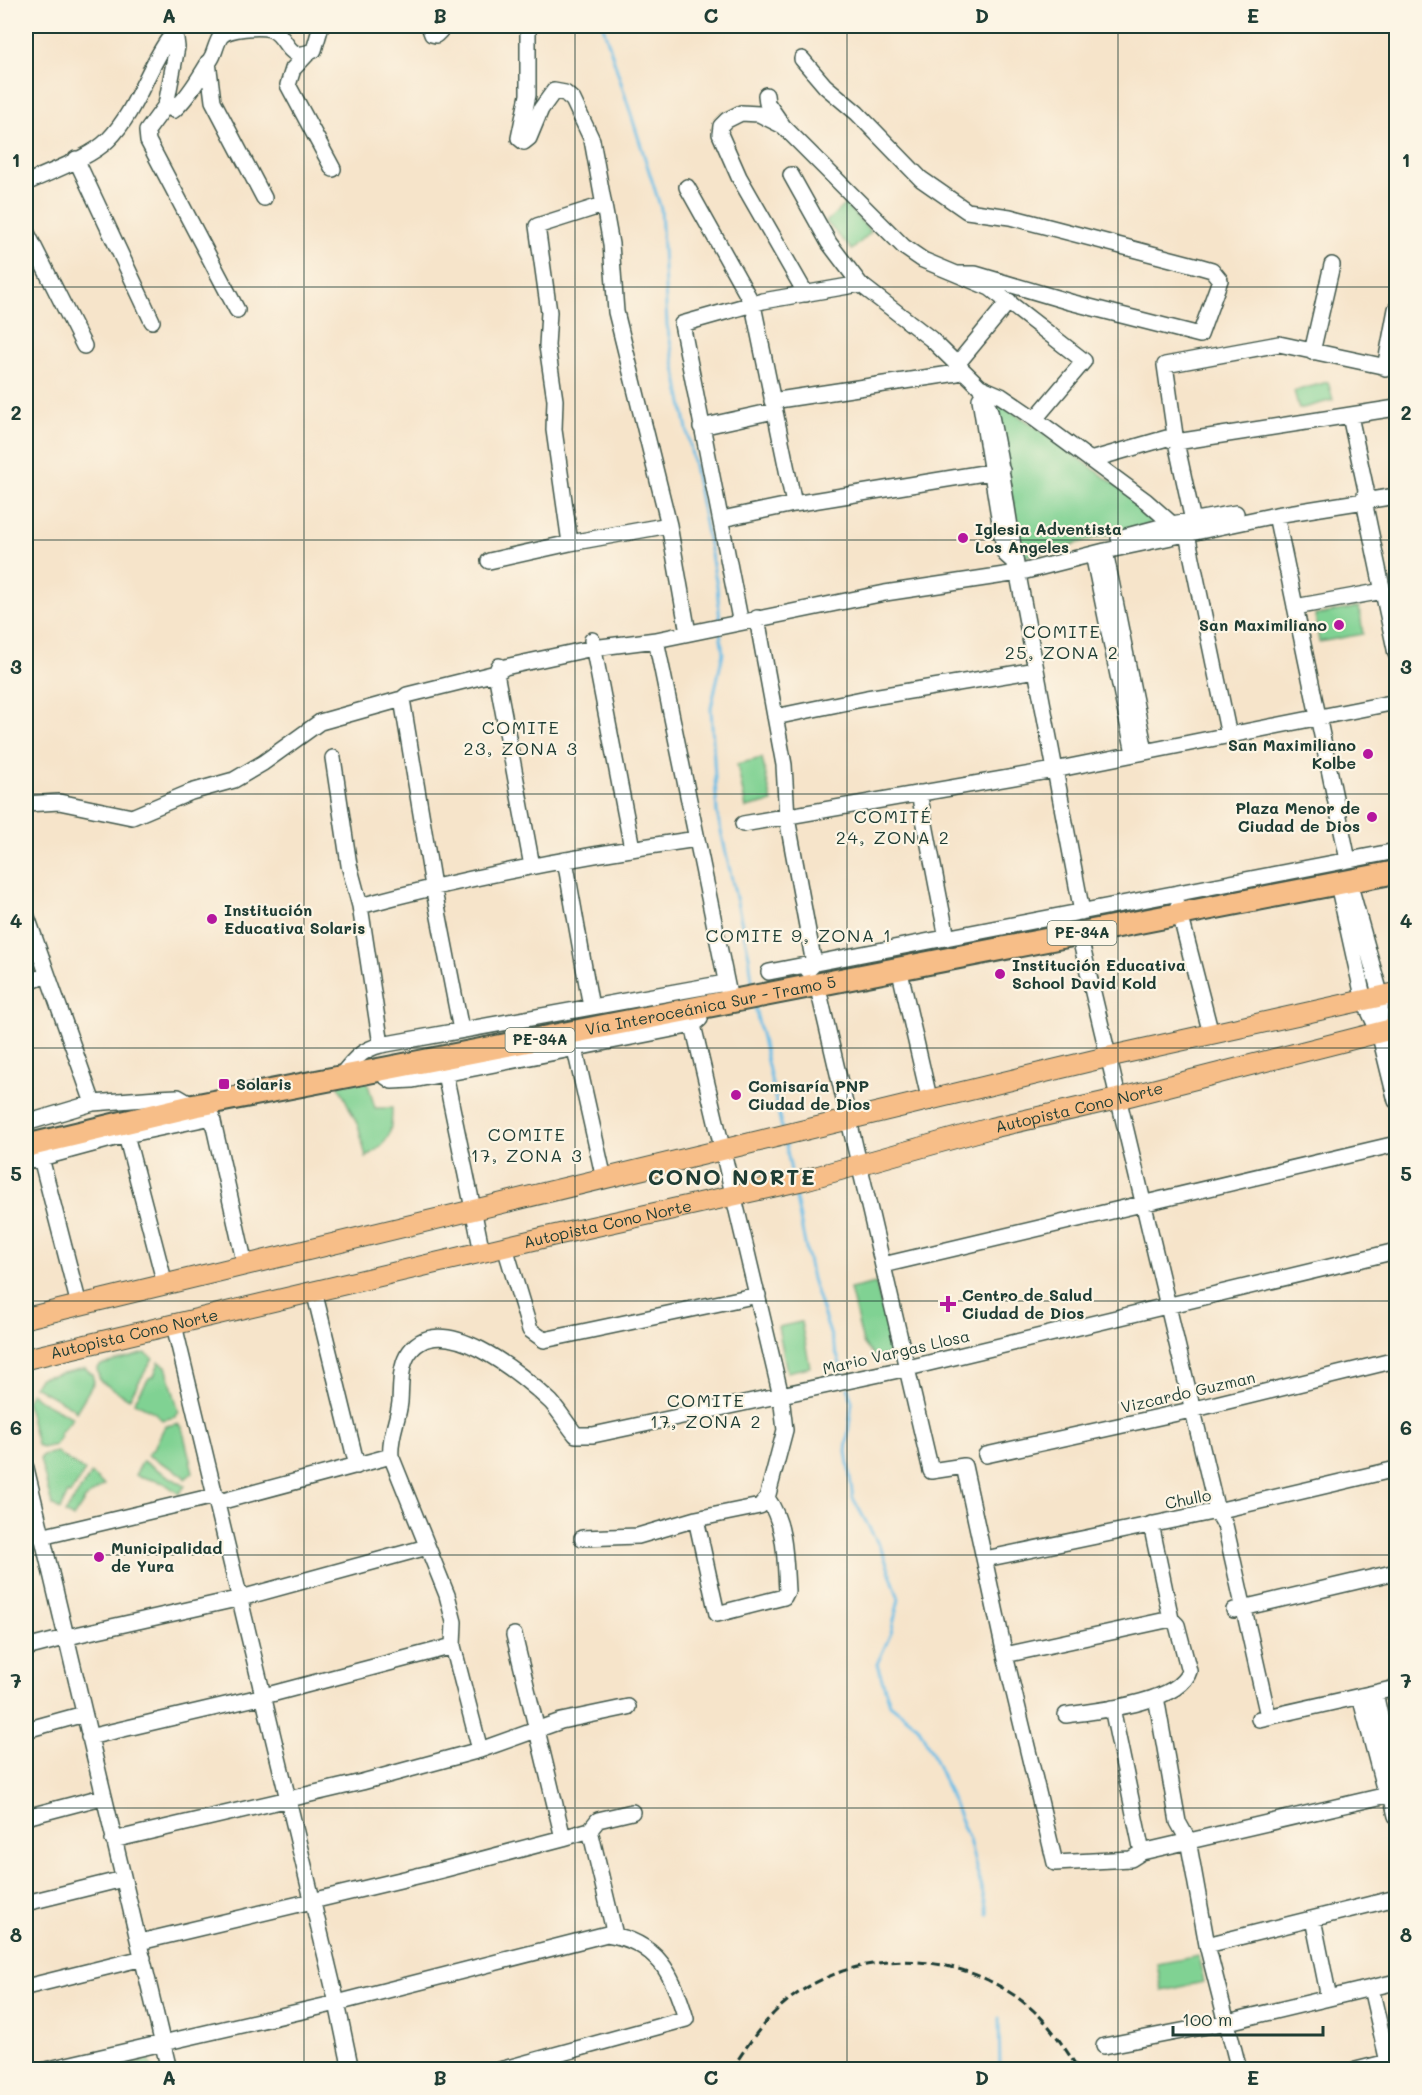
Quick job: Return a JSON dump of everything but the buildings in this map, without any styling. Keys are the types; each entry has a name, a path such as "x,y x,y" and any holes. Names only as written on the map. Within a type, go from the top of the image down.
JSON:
{"highway":[{"name":"Vía Interoceánica Sur - Tramo 5","path":"33,1152 339,1078 379,1072 729,997 816,974 899,968 1079,934 1177,904 1345,875 1396,872"}],"main road":[{"path":"26,1318 474,1208 930,1102 1107,1057 1380,997"},
{"name":"Autopista Cono Norte","path":"26,1359 482,1252 777,1187 991,1128 1117,1100 1388,1030"}],"street":[{"path":"321,26 319,42 314,50 308,53 293,69 288,85 333,169"},
{"path":"429,26 432,34 436,35 445,26"},
{"path":"528,26 528,95 519,138 524,142 529,138 541,109 554,91 565,93 579,110 592,140 611,244 616,312 669,525 687,628"},
{"path":"166,105 174,110 181,104 222,35 232,29 270,29 277,34 284,45 297,54 308,53"},
{"path":"26,183 107,141 129,113 156,57 168,40 176,39 177,47 166,105 147,131 148,141 237,310"},
{"path":"802,59 825,86 857,113 921,179 967,211 1010,217 1198,266 1212,270 1220,280 1200,335 1070,302 984,276 958,274"},
{"path":"208,62 213,101 264,198"},
{"path":"766,95 767,103 783,126 904,247 923,260 990,288 1084,361 1035,419"},
{"path":"783,126 759,114 741,113 727,120 720,134 739,177 806,294"},
{"path":"76,159 152,321"},
{"path":"791,175 829,243 860,284 958,363 980,387 990,411 1005,554 1017,569 1082,912"},
{"path":"687,187 753,305 794,504"},
{"path":"570,543 554,430 555,400 547,346 549,312 537,226 603,205"},
{"path":"26,231 84,346"},
{"path":"1312,352 1332,265"},
{"path":"739,614 682,324 763,301 860,284"},
{"path":"701,427 773,406 957,373 958,363 1009,301"},
{"path":"1229,735 1190,527 1165,365 1279,344 1391,368 1396,309"},
{"path":"980,387 1000,396 1035,419 1146,501 1172,524"},
{"path":"1090,460 1167,438 1176,442 1396,408"},
{"path":"1350,416 1396,654"},
{"path":"722,519 794,504 996,471"},
{"path":"592,644 656,640 687,628 739,614 883,586 1017,569 1172,524 1190,527 1276,515 1396,486"},
{"path":"26,804 59,802 132,817 191,792 234,780 263,763 320,722 402,699 407,695 496,673 505,667 592,644 681,626 687,628 757,618 1099,553 1190,527 1365,495 1396,496"},
{"path":"1276,515 1318,717 1345,875 1388,1030 1396,1101"},
{"path":"489,561 669,525"},
{"path":"1099,553 1139,752"},
{"path":"1295,607 1383,591"},
{"path":"757,618 784,765 787,818 816,974 848,1121 860,1163 931,1471 964,1466 1005,1655 1055,1863 1131,1859 1142,1852 1188,1840 1394,1794"},
{"path":"656,640 729,997"},
{"path":"592,644 632,848"},
{"path":"776,717 1036,670"},
{"path":"496,673 532,866"},
{"path":"402,699 433,886 461,1030"},
{"path":"743,824 1054,770 1396,702"},
{"path":"333,758 349,865 360,906 381,1045"},
{"path":"919,793 947,938"},
{"path":"360,906 433,886 532,866 697,839"},
{"path":"1345,875 1396,851"},
{"path":"565,860 591,1007"},
{"path":"816,974 947,938 1082,912 1177,904 1211,1034"},
{"path":"26,914 93,1103"},
{"path":"1079,934 1191,1410 1217,1511 1225,1525 1240,1611 1264,1712"},
{"path":"899,968 930,1102"},
{"path":"26,983 47,975"},
{"path":"339,1078 358,1055 381,1045 591,1007 729,997"},
{"path":"379,1072 392,1081 445,1074 693,1025 729,997"},
{"path":"582,1538 607,1535 638,1536 696,1519 760,1506 767,1498 785,1430 781,1396 693,1025"},
{"path":"575,1049 604,1179"},
{"path":"445,1074 482,1252"},
{"path":"26,1123 93,1103 178,1097 202,1111 245,1265"},
{"path":"26,1162 33,1152 126,1135 202,1111"},
{"path":"126,1135 165,1284"},
{"path":"883,1265 1396,1144"},
{"path":"33,1152 79,1305"},
{"path":"505,1247 530,1330 544,1340 758,1295"},
{"name":"Mario Vargas Llosa","path":"391,1456 390,1444 399,1411 405,1361 417,1346 439,1336 456,1338 499,1360 553,1404 576,1434 592,1436 908,1368 1396,1251"},
{"path":"314,1291 357,1466"},
{"path":"174,1325 214,1496 241,1598 351,2070"},
{"name":"Vizcardo Guzman","path":"986,1455 1191,1410 1396,1360"},
{"path":"26,1535 35,1533 41,1537 214,1496 223,1501 391,1456 447,1595 454,1622 453,1646 480,1749"},
{"path":"26,1468 90,1737 102,1797 140,1942 169,2070"},
{"name":"Chullo","path":"985,1559 1217,1511 1396,1468"},
{"path":"696,1519 717,1614 784,1597 787,1591 785,1546 775,1509 767,1498"},
{"path":"1066,1715 1112,1708 1156,1697 1173,1690 1187,1678 1189,1671 1177,1625 1171,1619 1151,1524"},
{"path":"26,1648 241,1598 427,1547"},
{"path":"1240,1611 1396,1572"},
{"path":"1240,1611 1396,1581"},
{"path":"1005,1655 1171,1619"},
{"path":"514,1635 563,1838"},
{"path":"90,1737 264,1696 453,1646"},
{"path":"1264,1712 1396,1680"},
{"path":"1264,1712 1396,1688"},
{"path":"1367,1695 1395,1783 1396,1816"},
{"path":"1156,1697 1178,1822 1188,1840 1207,1945 1239,2070"},
{"path":"113,1840 362,1782 480,1749 561,1721 628,1707"},
{"path":"1112,1708 1142,1852"},
{"path":"26,1730 84,1714"},
{"path":"26,1817 102,1797"},
{"path":"140,1942 313,1903 563,1838 590,1830 598,1820 632,1812"},
{"path":"590,1830 615,1935"},
{"path":"26,1903 123,1879"},
{"path":"1207,1945 1396,1898"},
{"path":"1313,1919 1329,1998"},
{"path":"45,2070 337,2003 607,1934 639,1944 663,1965 677,1987 686,2019 500,2070"},
{"path":"26,1987 143,1958"},
{"path":"1104,2046 1228,2022 1396,1982"},
{"path":"1356,2070 1393,2061 1371,1988"}],"green space":[{"path":"845,204 871,232 852,250 826,222"},
{"path":"1328,382 1333,400 1299,409 1294,391"},
{"path":"996,402 1032,424 1143,505 1155,518 1155,523 1023,557 994,403"},
{"name":"San Maximiliano","path":"1359,607 1363,634 1319,642 1315,615"},
{"path":"762,758 772,802 746,808 737,764"},
{"path":"367,1081 375,1108 392,1108 388,1138 366,1158 359,1128 338,1084"},
{"path":"876,1283 893,1353 875,1358 863,1343 850,1289"},
{"path":"801,1322 810,1367 787,1372 778,1327"},
{"path":"145,1353 153,1358 129,1399 100,1381 97,1369 101,1365"},
{"path":"159,1362 166,1366 179,1412 175,1417 162,1420 154,1412 134,1402 149,1378 154,1376"},
{"path":"85,1368 92,1374 94,1382 76,1412 73,1408 34,1386 39,1378"},
{"path":"31,1392 36,1398 73,1418 59,1434 61,1436 55,1445 42,1448 37,1445 26,1401"},
{"path":"177,1424 182,1427 193,1472 185,1479 182,1474 147,1455 154,1448 165,1426"},
{"path":"56,1452 85,1471 70,1494 68,1493 60,1510 52,1505 40,1459 43,1455"},
{"path":"143,1461 185,1486 179,1494 164,1483 135,1475"},
{"path":"91,1474 104,1485 86,1498 73,1518 65,1513"},
{"path":"1198,1956 1204,1982 1162,1991 1157,1964"},
{"path":"148,2060 153,2069 107,2069"}],"waterway":[{"path":"603,26 661,209 667,325 717,586 720,622"},
{"path":"720,631 723,653 711,708 717,813 749,956 753,988"},
{"path":"755,1007 782,1129"},
{"path":"785,1141 792,1176"},
{"path":"794,1189 812,1279 843,1373"},
{"path":"848,1388 852,1402 846,1451 853,1498 883,1553 899,1599 891,1633 877,1664 890,1704 918,1726 933,1755 969,1840 988,1914"},
{"path":"999,2018 1000,2070"}],"railway":[{"path":"731,2070 770,2017 786,2002 815,1983 846,1970 878,1963 912,1962 945,1966 977,1975 1007,1990 1047,2024 1079,2070"}],"place":[{"name":"Iglesia Adventista Los Angeles","path":"963,538"},
{"name":"San Maximiliano","path":"1339,625"},
{"name":"San Maximiliano Kolbe","path":"1368,754"},
{"name":"Plaza Menor de Ciudad de Dios","path":"1372,817"},
{"name":"Institución Educativa Solaris","path":"212,919"},
{"name":"Institución Educativa School David Kold","path":"1000,974"},
{"name":"Solaris","path":"224,1084"},
{"name":"Comisaría PNP Ciudad de Dios","path":"736,1095"},
{"name":"Centro de Salud Ciudad de Dios","path":"948,1304"},
{"name":"Municipalidad de Yura","path":"99,1557"}],"district":[{"name":"COMITE 25, ZONA 2","path":"1062,642"},
{"name":"COMITE 23, ZONA 3","path":"521,738"},
{"name":"COMITÉ 24, ZONA 2","path":"893,827"},
{"name":"COMITE 9, ZONA 1","path":"799,936"},
{"name":"COMITE 17, ZONA 3","path":"527,1145"},
{"name":"CONO NORTE","path":"732,1177"},
{"name":"COMITE 17, ZONA 2","path":"706,1411"}]}
